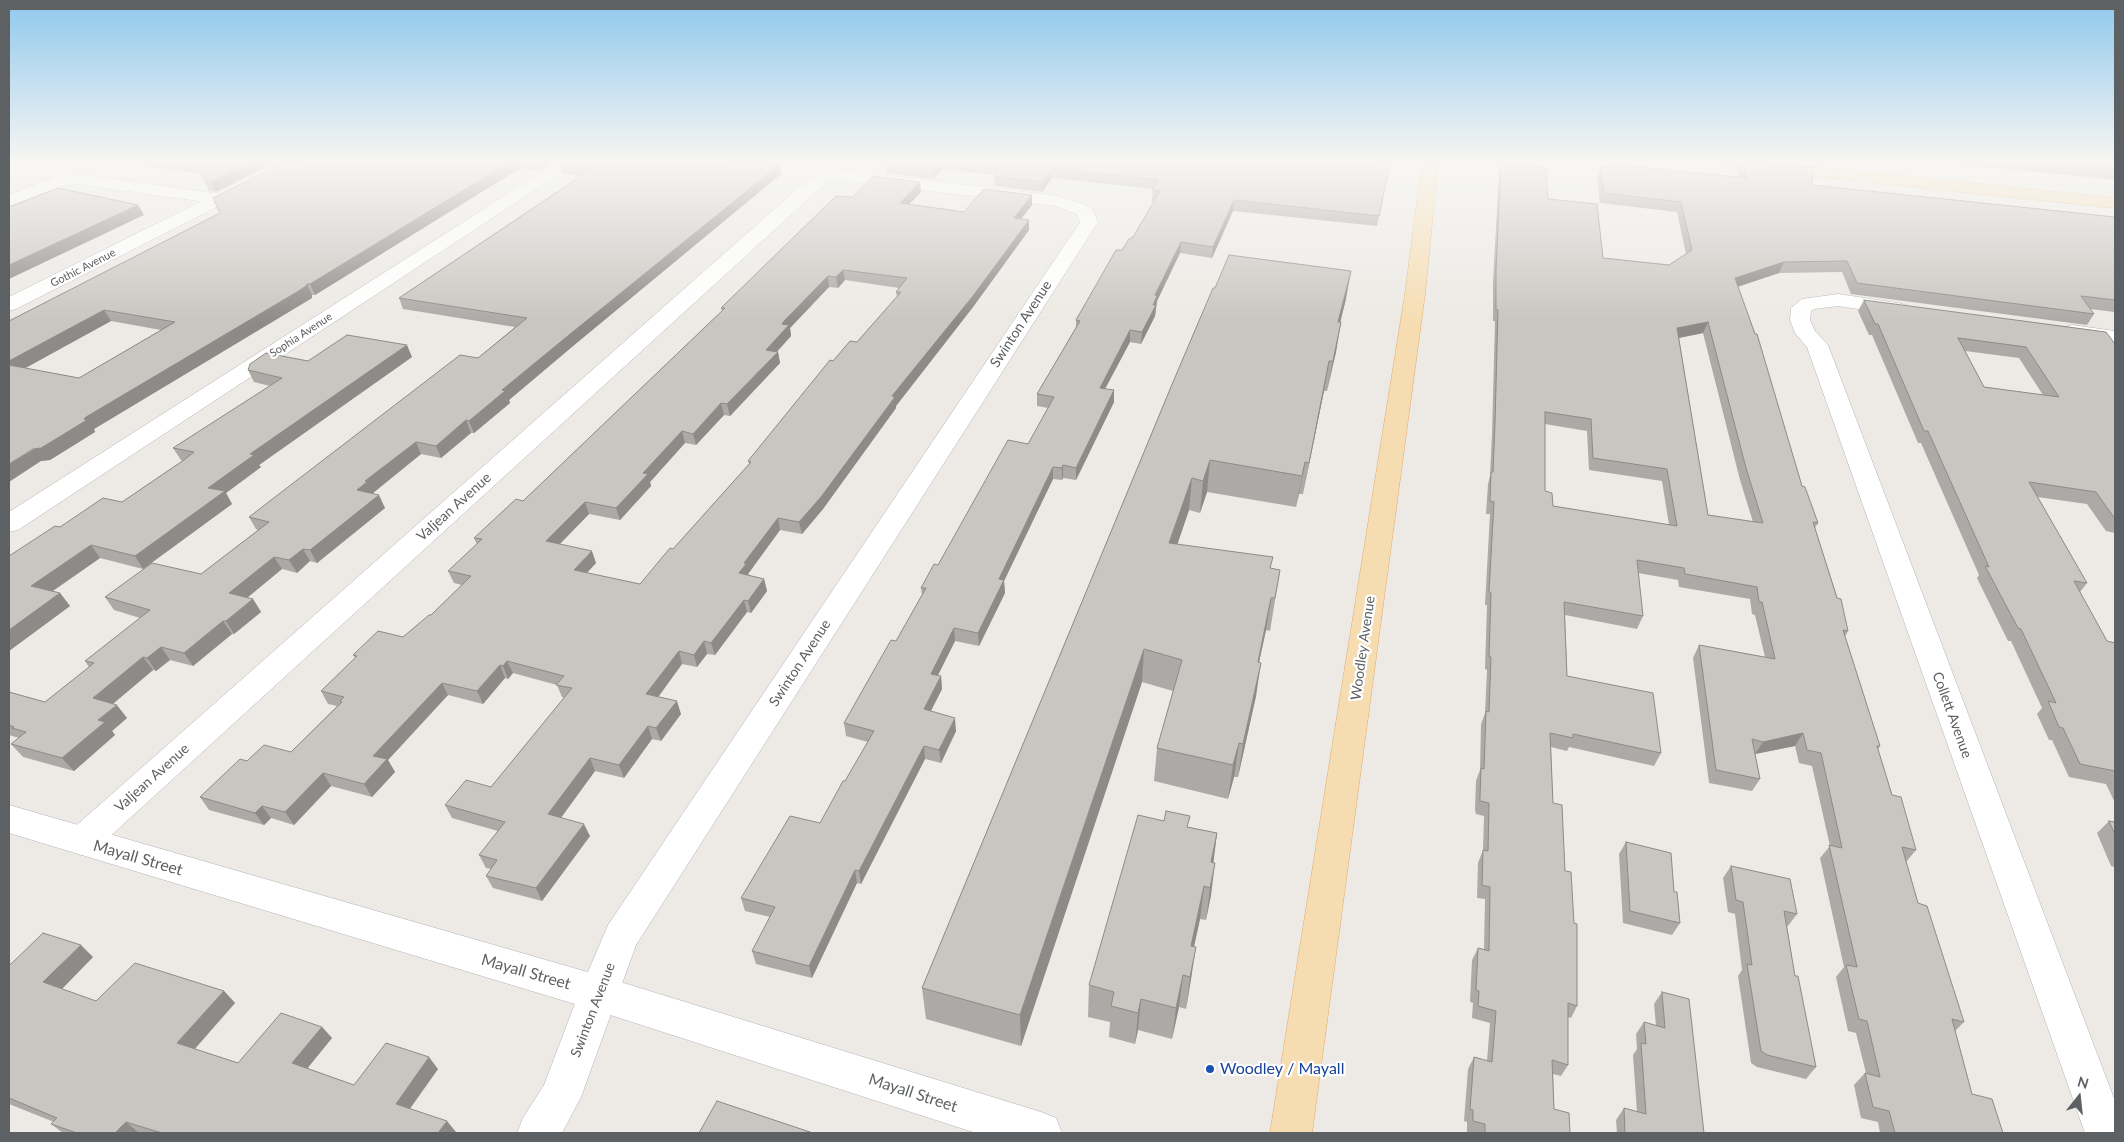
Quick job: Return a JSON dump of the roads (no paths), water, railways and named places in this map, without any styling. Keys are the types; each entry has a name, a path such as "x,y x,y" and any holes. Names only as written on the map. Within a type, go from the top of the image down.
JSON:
{"main road":[{"name":"Woodley Avenue","path":"1291,1133 1416,294 1422,216"}],"street":[{"name":"Gothic Avenue","path":"9,305 187,216"},
{"name":"Sophia Avenue","path":"9,524 485,216"},
{"name":"Valjean Avenue","path":"82,841 779,216"},
{"name":"Swinton Avenue","path":"538,1133 560,1097 598,993 621,937 1077,238 1085,230 1089,222 1087,216"},
{"name":"Collett Avenue","path":"1916,312 1838,300 1809,303 1801,308 1800,320 1806,333 1817,345 2106,1133"},
{"path":"2049,328 2115,336"},
{"name":"Mayall Street","path":"9,819 598,993 1041,1133"}],"place":[{"name":"Woodley / Mayall","path":"1210,1069"}]}
